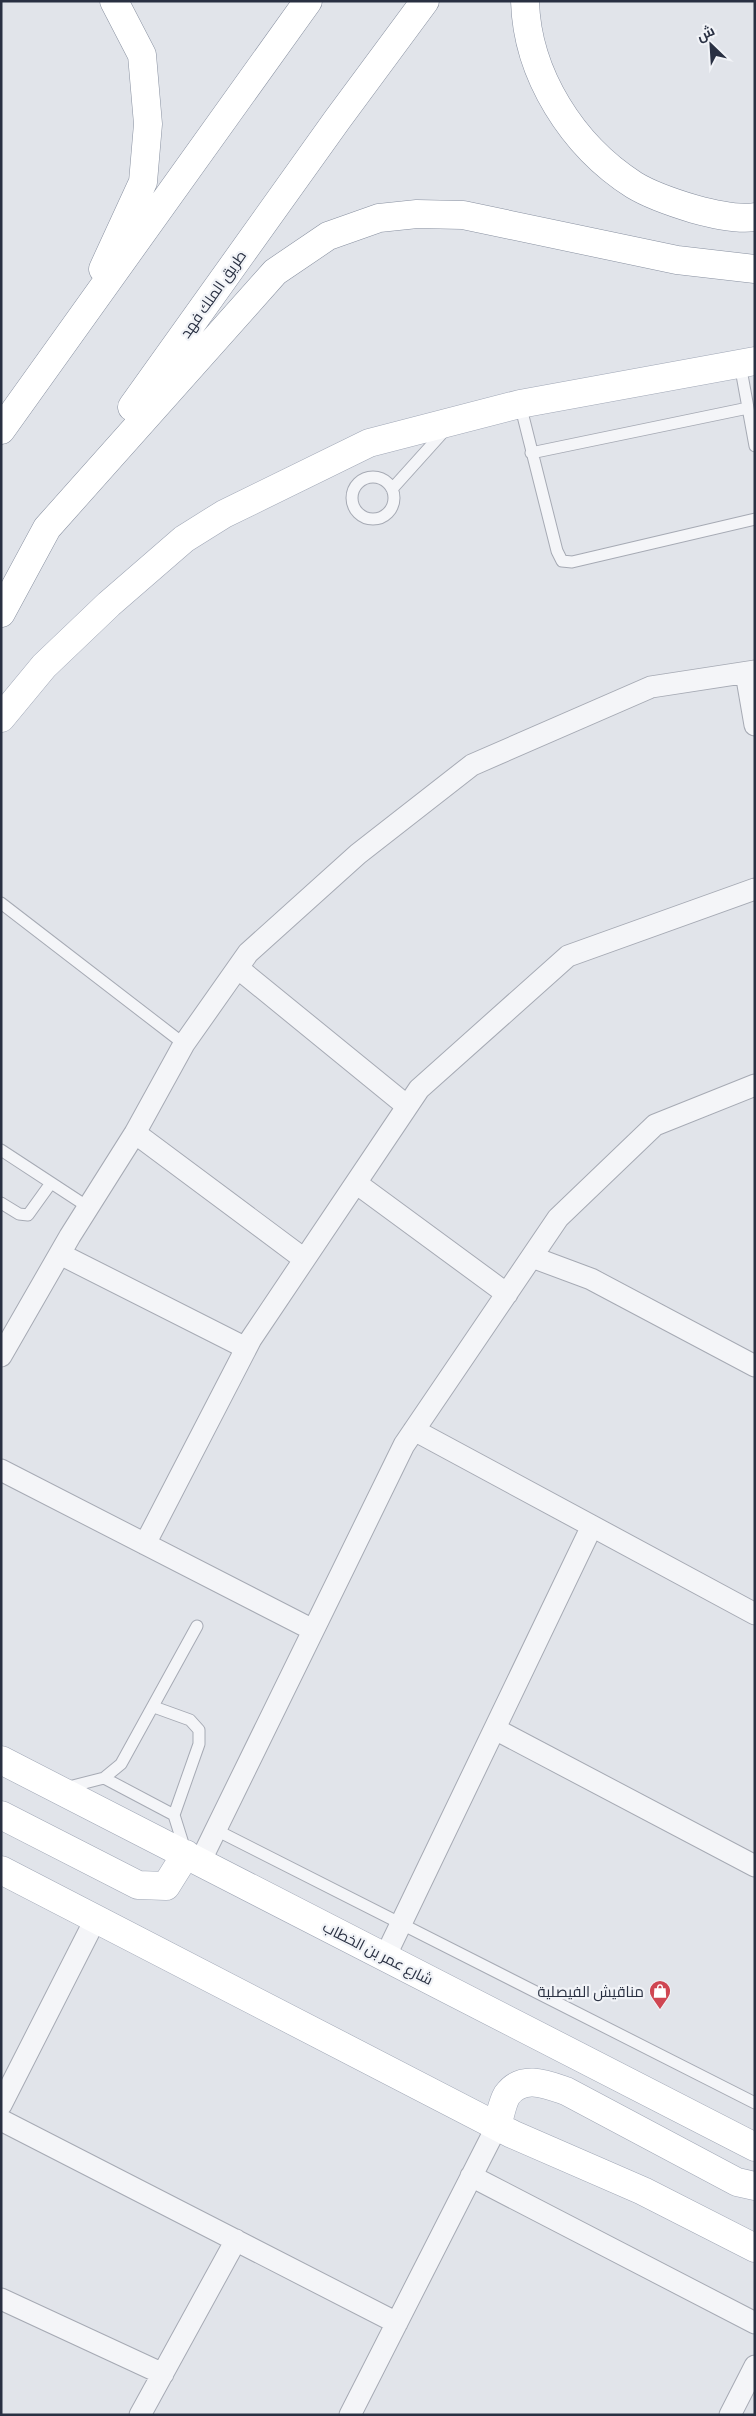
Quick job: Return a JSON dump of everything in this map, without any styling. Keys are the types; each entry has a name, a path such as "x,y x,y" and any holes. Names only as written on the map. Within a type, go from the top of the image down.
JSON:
{"main road":[{"path":"79,323 142,182 148,124 142,55 114,1"},
{"path":"1,430 308,1"},
{"name":"طريق الملك فهد","path":"1,586 46,528 337,120 425,1"},
{"path":"525,1 525,18 536,64 557,105 576,133 601,160 635,185 674,203 709,214 755,217"},
{"path":"1,613 46,528 275,272 328,236 378,218 417,214 463,215 677,260 755,269"},
{"path":"1,718 44,666 109,604 184,539 224,514 369,443 520,404 748,362"},
{"name":"شارع عمر بن الخطاب","path":"1,1760 755,2147"},
{"path":"1,1815 138,1885 166,1886 193,1858"},
{"path":"1,1870 497,2126 643,2191 755,2248"},
{"path":"497,2126 507,2096 522,2083 538,2081 566,2091 736,2182 755,2186"}],"street":[{"path":"4,1342 135,1133 184,1044 239,969 248,953 358,854 472,766 651,687 750,672 755,725"},
{"path":"145,1544 246,1348 419,1089 568,956 755,889"},
{"path":"239,969 407,1106"},
{"path":"193,1858 216,1830 404,1445 558,1218 655,1125 755,1085"},
{"path":"135,1133 304,1259"},
{"path":"356,1183 507,1294"},
{"path":"60,1254 246,1348"},
{"path":"532,1257 591,1279 755,1366"},
{"path":"414,1430 755,1614"},
{"path":"1,1470 314,1630"},
{"path":"385,1957 592,1526"},
{"path":"495,1729 755,1866"},
{"path":"1,2105 96,1918"},
{"path":"1,2120 398,2323"},
{"path":"354,2413 497,2126"},
{"path":"471,2176 755,2323"},
{"path":"140,2415 236,2240"},
{"path":"1,2299 163,2374"},
{"path":"730,2415 755,2366"}],"lane":[{"path":"748,362 748,408 755,446"},
{"path":"520,404 530,453 557,552 562,561 572,562 755,519"},
{"path":"530,453 748,408"},
{"path":"392,489 454,420"},
{"path":"1,904 184,1044"},
{"path":"1,1150 88,1207"},
{"path":"1,1203 20,1214 28,1215 51,1183"},
{"path":"58,1789 104,1778 121,1764 197,1626"},
{"path":"154,1707 190,1720 198,1730 199,1744 174,1815"},
{"path":"104,1778 174,1815 193,1858"},
{"path":"216,1830 755,2103"}],"place":[{"name":"مناقيش الفيصلية","path":"660,2010"}]}
